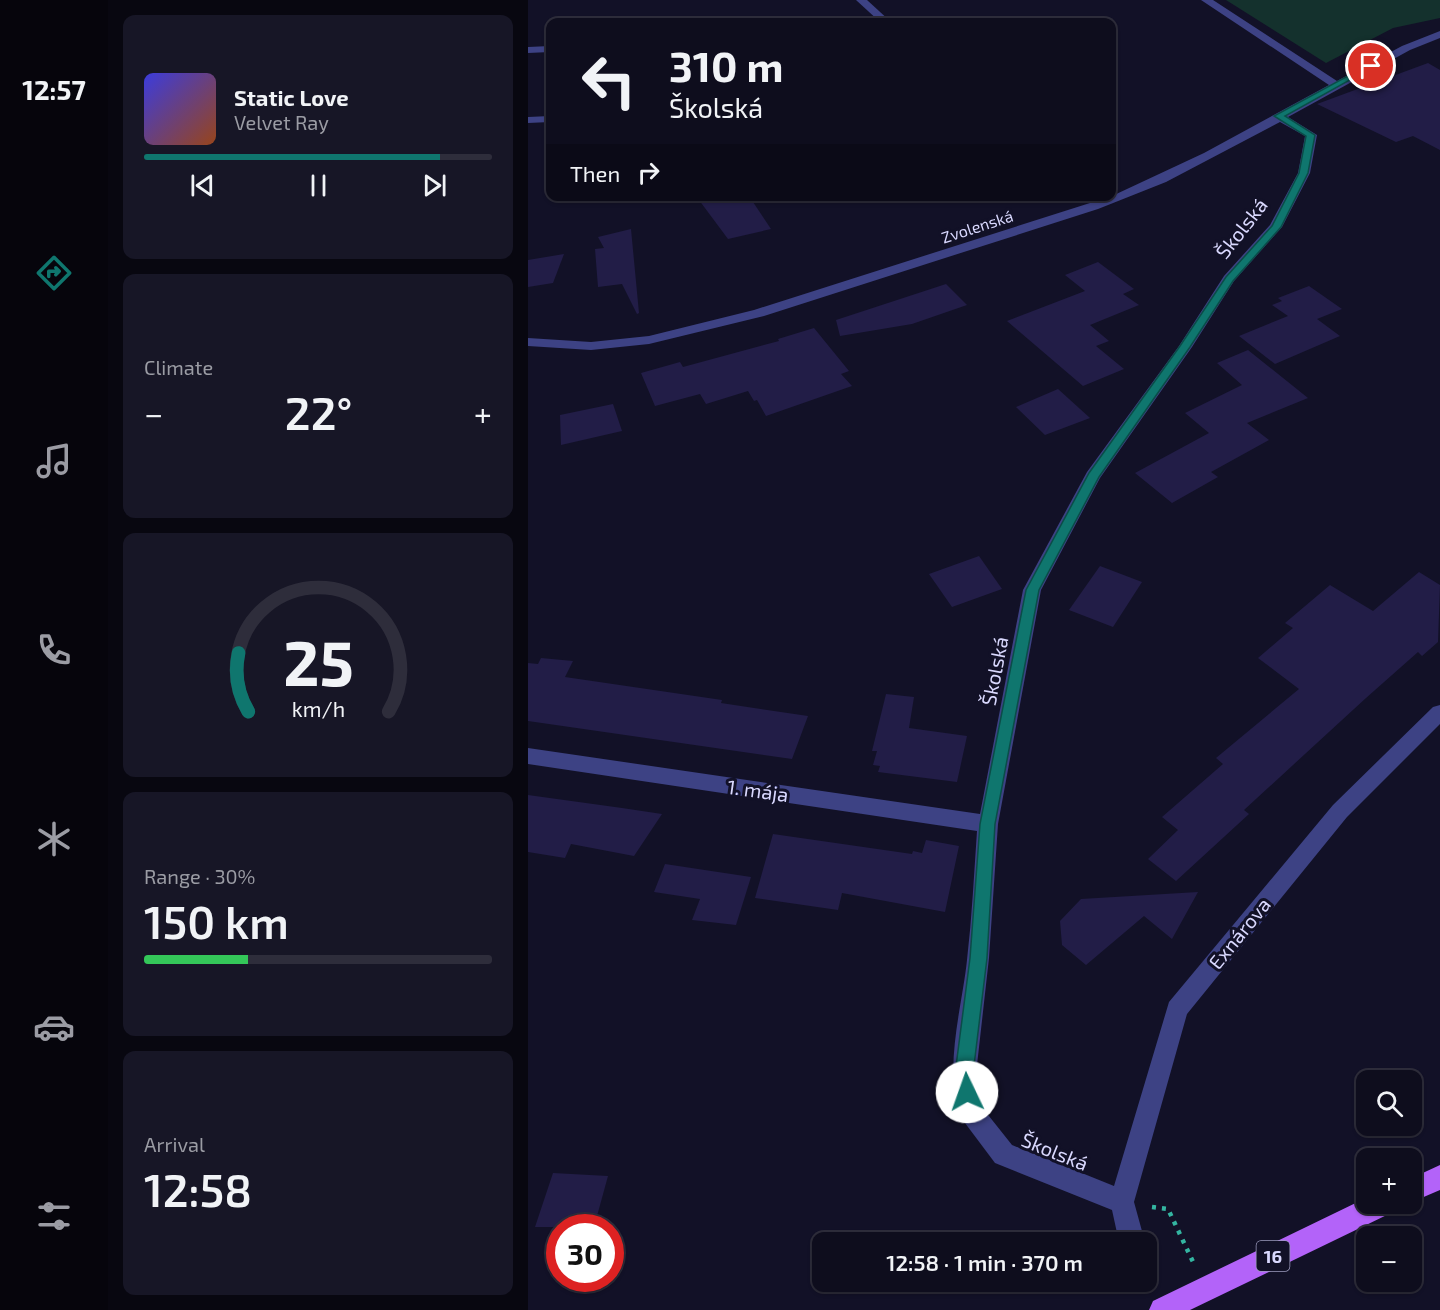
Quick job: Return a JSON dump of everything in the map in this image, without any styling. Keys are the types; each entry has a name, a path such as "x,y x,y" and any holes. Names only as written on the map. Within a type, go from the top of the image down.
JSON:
{"main road":[{"path":"1422,1186 1440,1178"},
{"name":"16","path":"1162,1310 1361,1214"}],"street":[{"path":"861,0 881,18"},
{"path":"1206,0 1336,85"},
{"name":"Zvolenská","path":"1116,197 1162,178 1406,48 1440,34"},
{"path":"528,50 546,50"},
{"name":"Školská","path":"1122,1202 1004,1154 970,1111 964,1074 978,958 988,824 1032,590 1094,476 1185,347 1229,279 1276,227 1304,173 1311,135 1278,116"},
{"path":"528,120 546,119"},
{"path":"1088,201 1094,206"},
{"name":"Zvolenská","path":"528,342 591,346 659,338 759,313 1106,201"},
{"name":"Exnárova","path":"1122,1202 1177,1009 1340,811 1440,712"},
{"name":"1. mája","path":"528,756 988,824"},
{"path":"1122,1202 1130,1232"}],"path":[{"path":"1122,1202 1168,1209 1206,1289"}],"green space":[{"path":"1226,0 1440,0 1440,18 1393,28 1326,63"}],"building":[{"path":"1428,63 1440,70 1440,150 1413,136 1396,142 1317,104"},
{"path":"700,201 752,201 771,229 728,239"},
{"path":"631,229 639,313 637,314 622,284 598,287 595,249 604,248 598,237"},
{"path":"564,254 553,283 528,287 528,260"},
{"path":"1098,262 1134,289 1123,294 1139,305 1090,325 1109,341 1096,346 1124,369 1083,386 1007,321 1085,291 1065,275"},
{"path":"946,284 967,305 912,324 840,336 836,320"},
{"path":"1309,286 1342,309 1317,319 1340,336 1275,364 1239,336 1288,316 1272,305 1282,301 1278,298"},
{"path":"814,328 849,371 841,374 852,386 766,416 757,400 754,401 748,391 706,404 700,394 655,406 641,373 680,362 683,367 779,341 778,339"},
{"path":"1248,350 1308,398 1247,423 1269,440 1211,472 1218,477 1172,503 1135,473 1209,433 1185,413 1242,385 1217,363"},
{"path":"1058,389 1090,418 1045,435 1016,407"},
{"path":"613,404 622,431 561,445 560,415"},
{"path":"979,556 1002,589 952,607 929,574"},
{"path":"1100,566 1142,582 1113,627 1069,610"},
{"path":"1419,572 1440,585 1438,642 1422,656 1418,652 1366,698 1244,810 1249,814 1176,881 1148,859 1178,830 1162,817 1223,764 1216,758 1299,689 1258,658 1293,628 1285,623 1330,585 1373,611"},
{"path":"541,658 573,661 565,677 722,700 721,703 808,716 792,759 528,721 528,663 538,664"},
{"path":"886,694 914,697 909,728 967,736 957,782 878,772 880,766 873,765 877,751 872,751"},
{"path":"528,795 662,814 634,856 571,844 565,858 528,852"},
{"path":"773,834 912,854 913,851 922,853 926,840 959,846 945,912 842,893 838,910 755,898"},
{"path":"665,864 751,877 736,925 692,920 700,899 654,892"},
{"path":"1198,892 1172,939 1144,916 1086,965 1062,945 1060,921 1081,899"},
{"path":"553,1173 608,1176 598,1214 546,1214 546,1227 535,1227"}],"route":[{"path":"967,1092 964,1074 978,958 988,824 1032,590 1094,476 1185,347 1229,279 1276,227 1304,173 1311,135 1278,116 1371,66"}]}
